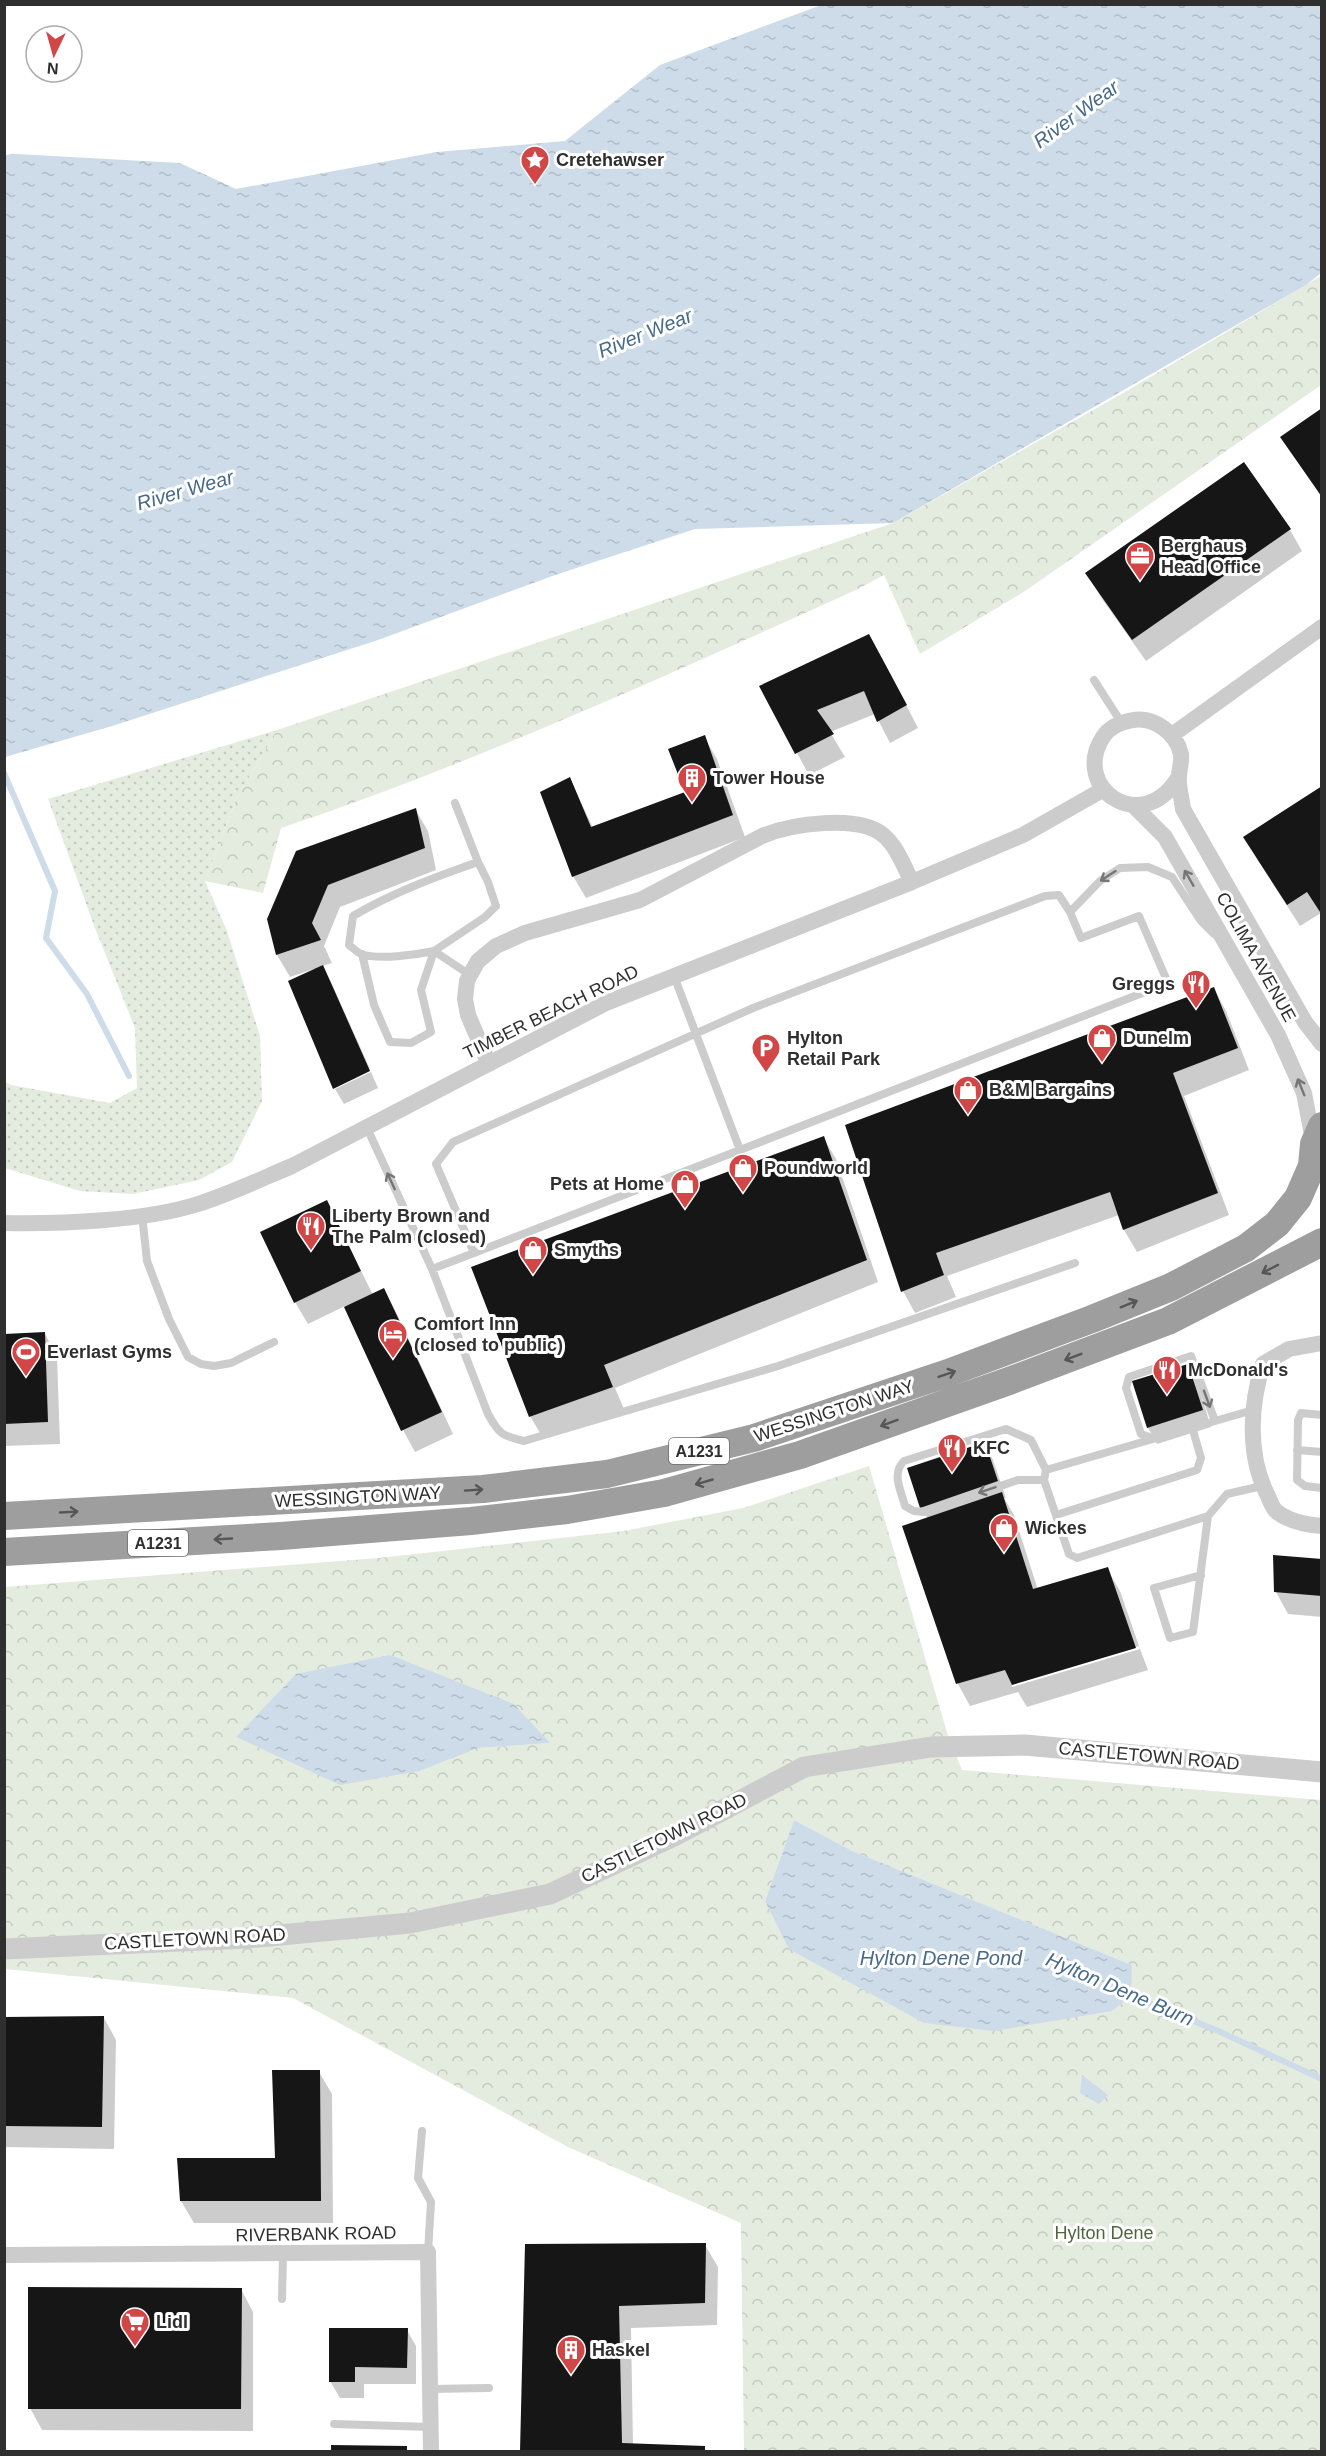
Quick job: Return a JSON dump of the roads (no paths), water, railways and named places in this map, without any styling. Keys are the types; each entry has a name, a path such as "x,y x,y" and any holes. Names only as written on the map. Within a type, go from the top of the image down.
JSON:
{"highway":[{"path":"1316,1145 1317,1188 1322,1195"},
{"name":"WESSINGTON WAY","path":"7,1515 483,1490 607,1474 754,1437 948,1373 1171,1287 1246,1248 1277,1224 1298,1198 1316,1145"},
{"name":"WESSINGTON WAY","path":"4,1552 281,1536 471,1521 567,1510 664,1493 800,1455 1009,1381 1168,1321 1322,1242"}],"street":[{"path":"1172,735 1322,627"},
{"path":"1142,719 1161,725 1172,735 1181,754 1178,778 1171,791 1160,800 1134,806 1120,802 1104,789 1096,773 1094,758 1097,746 1105,733 1121,722 1142,719"},
{"name":"COLIMA AVENUE","path":"1178,778 1184,809 1305,1022 1322,1044"},
{"name":"TIMBER BEACH ROAD","path":"4,1223 142,1215 196,1205 243,1187 292,1166 367,1128 606,1003 912,882 1023,835 1104,789"},
{"name":"COLIMA AVENUE","path":"1134,806 1165,837 1278,1035 1304,1093 1316,1145"},
{"path":"489,1064 468,1015 465,999 467,981 478,961 496,946 525,933 640,900 775,830 824,824 869,827 884,835 894,847 912,882"},
{"path":"1322,1343 1289,1349 1263,1364 1255,1389 1253,1410 1254,1457 1262,1486 1276,1511 1295,1521 1322,1526"},
{"name":"CASTLETOWN ROAD","path":"4,1949 247,1938 410,1923 550,1894 676,1835 804,1767 931,1747 1024,1745 1322,1772"},
{"path":"428,2252 431,2451"},
{"name":"RIVERBANK ROAD","path":"4,2255 428,2252"}],"lane":[{"path":"1094,680 1121,722"},
{"path":"455,803 496,906 485,917 434,951 410,956 362,954 349,945 353,916 442,874 478,862"},
{"path":"1070,912 1100,881 1120,868 1148,867 1172,877 1201,921 1231,951"},
{"path":"432,1269 474,1253 740,1150 1168,983 1139,916 1081,938 1070,912 1059,895 1045,896 753,1008 453,1142 436,1164 474,1253"},
{"path":"362,954 374,1005 390,1042 411,1043 431,1032 421,990 434,951"},
{"path":"434,951 470,975"},
{"path":"674,976 740,1150"},
{"path":"367,1128 432,1269 488,1414 497,1430 505,1437 524,1441 778,1366 1075,1263"},
{"path":"142,1215 147,1261 168,1319 188,1357 201,1364 222,1365 231,1363 274,1342"},
{"path":"1152,1438 1141,1434 1126,1388 1129,1377 1191,1356 1215,1421"},
{"path":"1046,1470 1253,1410"},
{"path":"1322,1415 1301,1413 1298,1419 1297,1480 1305,1486 1322,1488"},
{"path":"1056,1515 1197,1470 1201,1458 1192,1427"},
{"path":"1044,1480 1018,1480 924,1512 914,1511 905,1506 896,1474 898,1467 904,1461 1006,1429 1031,1440 1046,1470 1044,1480 1070,1554 1077,1558 1208,1516 1227,1494 1262,1486"},
{"path":"1298,1450 1322,1452"},
{"path":"1201,1575 1154,1587 1170,1638 1193,1632 1201,1575 1208,1516"},
{"path":"422,2132 418,2178 431,2202 428,2252"},
{"path":"282,2299 283,2254"},
{"path":"430,2388 489,2388"},
{"path":"333,2424 430,2427"}],"water":[{"name":"River Wear","path":"824,4 1321,5 1321,273 1306,285 893,523 695,529 558,574 378,640 112,726 5,757 5,155 180,163 236,189 437,152 565,141 660,65"},
{"path":"390,1655 514,1704 550,1743 478,1748 419,1771 340,1785 236,1737 296,1674"},
{"name":"Hylton Dene Pond","path":"794,1820 852,1851 1132,1965 1131,1996 1112,2011 994,2031 924,2023 789,1949 765,1901"},
{"path":"1082,2075 1108,2095 1099,2104 1080,2093"}],"waterway":[{"path":"4,773 55,891 46,938 87,994 129,1076"},
{"name":"Hylton Dene Burn","path":"1124,1993 1216,2030 1322,2079"}],"place":[{"name":"Cretehawser","path":"535,186"},
{"name":"Berghaus Head Office","path":"1140,582"},
{"name":"Tower House","path":"692,804"},
{"name":"Greggs","path":"1196,1010"},
{"name":"Dunelm","path":"1102,1064"},
{"name":"Hylton Retail Park","path":"766,1074"},
{"name":"B&M Bargains","path":"968,1116"},
{"name":"Poundworld","path":"743,1194"},
{"name":"Pets at Home","path":"685,1210"},
{"name":"Liberty Brown and The Palm (closed)","path":"311,1252"},
{"name":"Smyths","path":"533,1276"},
{"name":"Comfort Inn (closed to public)","path":"393,1360"},
{"name":"Everlast Gyms","path":"26,1378"},
{"name":"McDonald's","path":"1167,1396"},
{"name":"KFC","path":"952,1474"},
{"name":"Wickes","path":"1004,1554"},
{"name":"Lidl","path":"135,2348"},
{"name":"Haskel","path":"571,2376"}],"park label":[{"name":"Hylton Dene","path":"1104,2233"}]}
